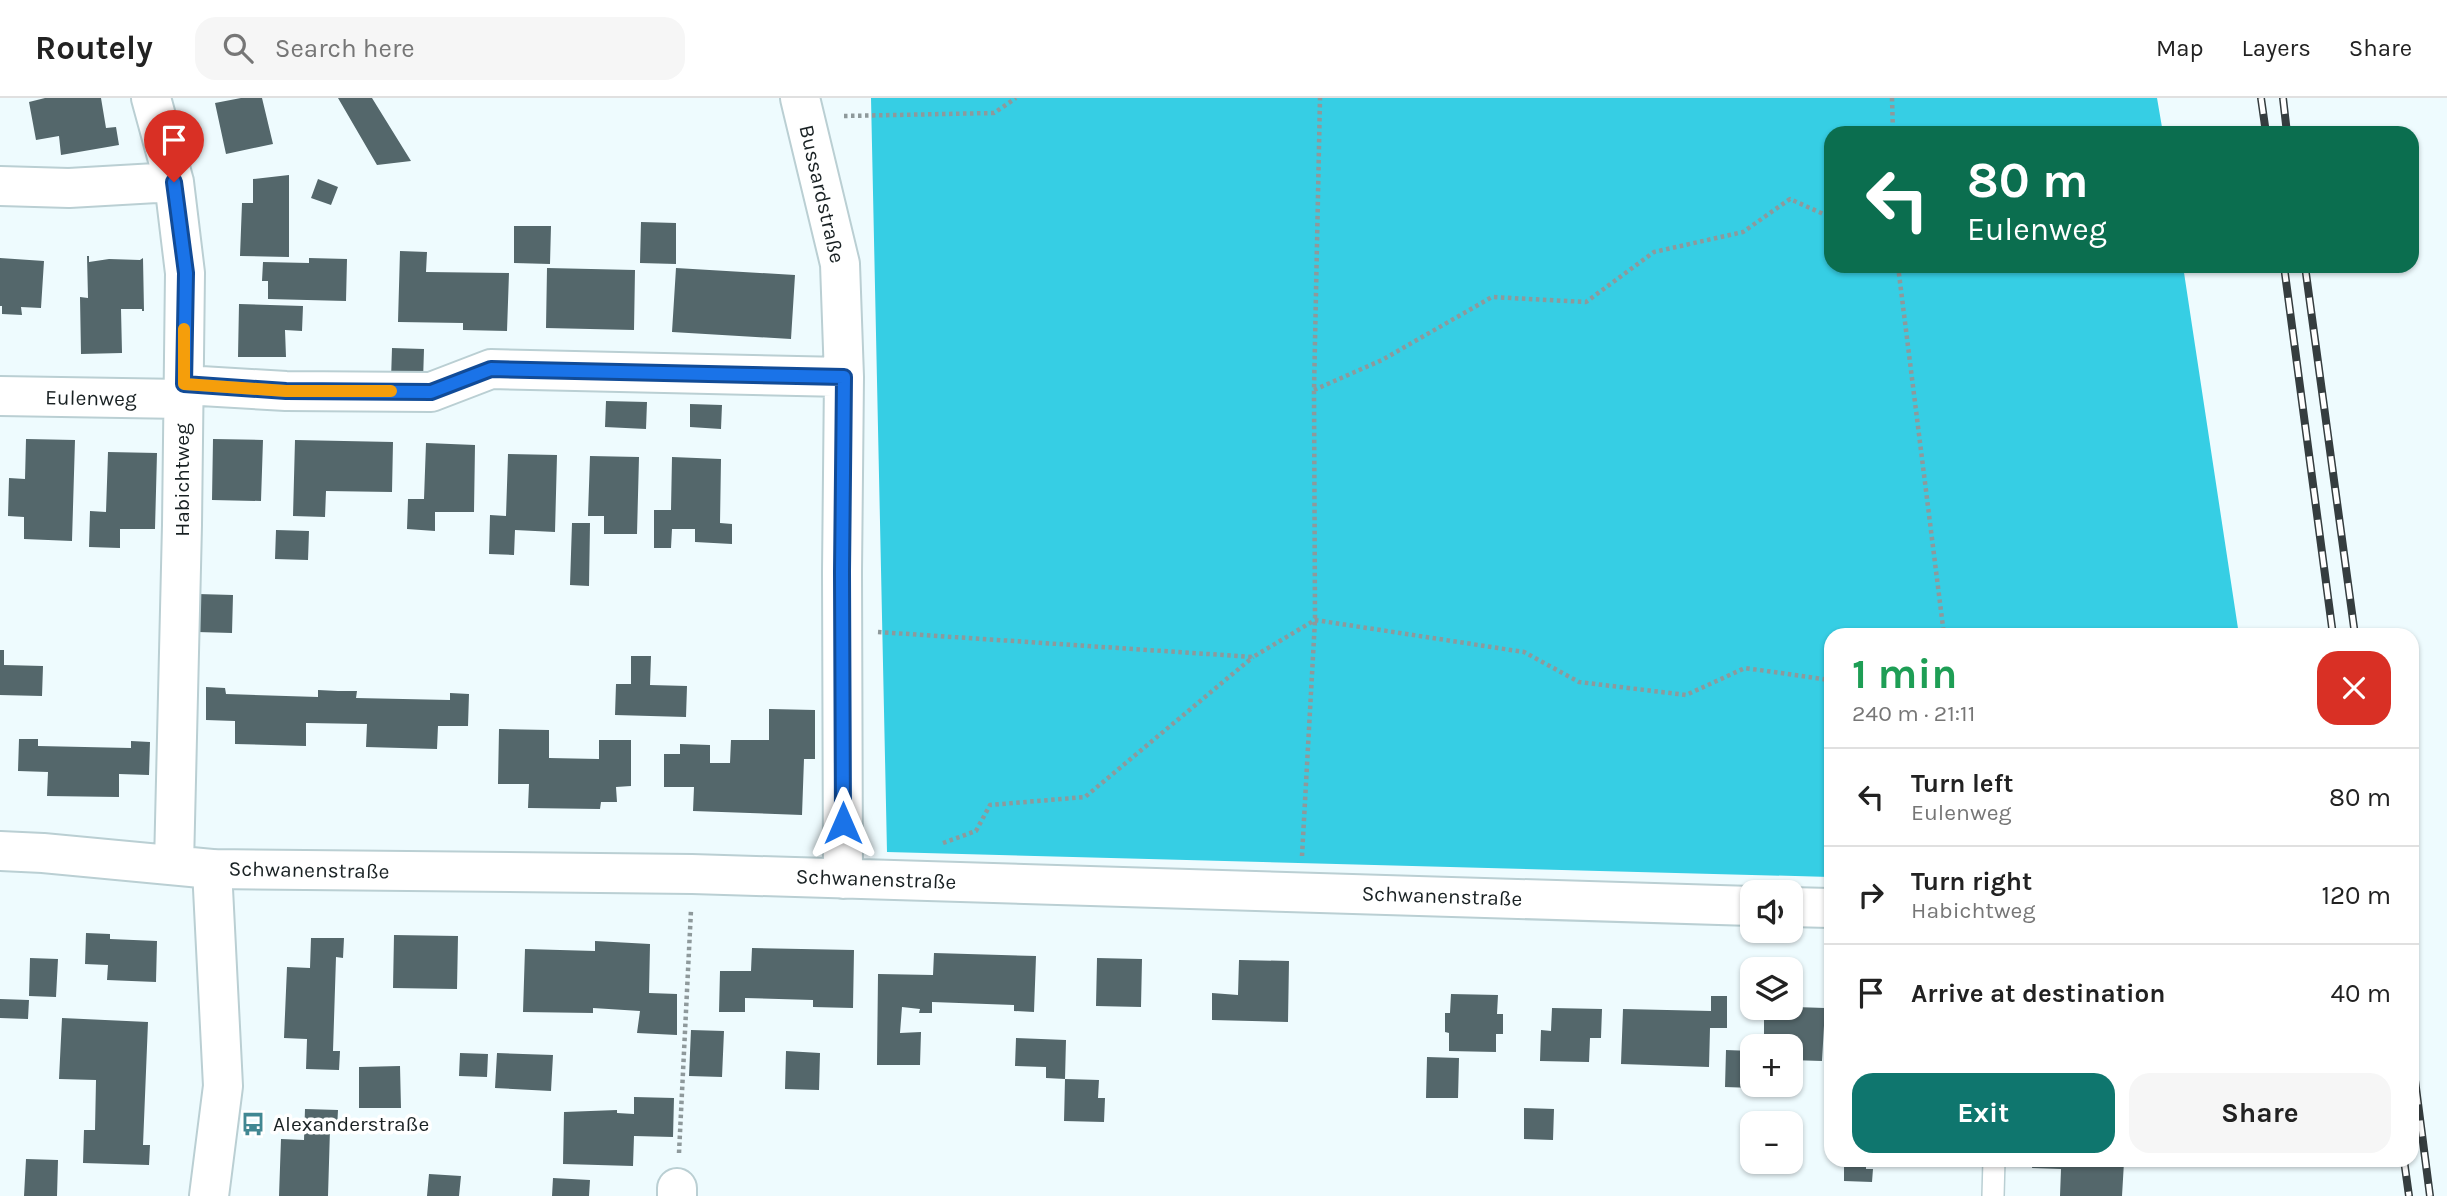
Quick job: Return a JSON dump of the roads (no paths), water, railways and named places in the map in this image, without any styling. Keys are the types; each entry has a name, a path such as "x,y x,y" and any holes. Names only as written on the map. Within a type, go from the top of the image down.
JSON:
{"street":[{"name":"Habichtweg","path":"151,98 174,182 186,273 174,865"},
{"name":"Bussardstraße","path":"802,108 841,264 844,377 843,879"},
{"path":"0,186 69,188 174,182"},
{"name":"Eulenweg","path":"0,396 286,391 431,392 491,369 844,377"},
{"name":"Schwanenstraße","path":"0,852 43,853 212,869 692,874 1740,906"},
{"path":"209,1196 223,1086 212,869"},
{"path":"1803,907 1824,908"}],"lane":[{"path":"1993,1196 1994,1167"}],"railway":[{"path":"2261,98 2265,126"},
{"path":"2283,98 2286,126"},
{"path":"2285,273 2332,628"},
{"path":"2306,273 2354,628"},
{"path":"2419,1111 2430,1196"},
{"path":"2405,1167 2409,1196"}],"place":[{"name":"Alexanderstraße","path":"253,1124"}]}
